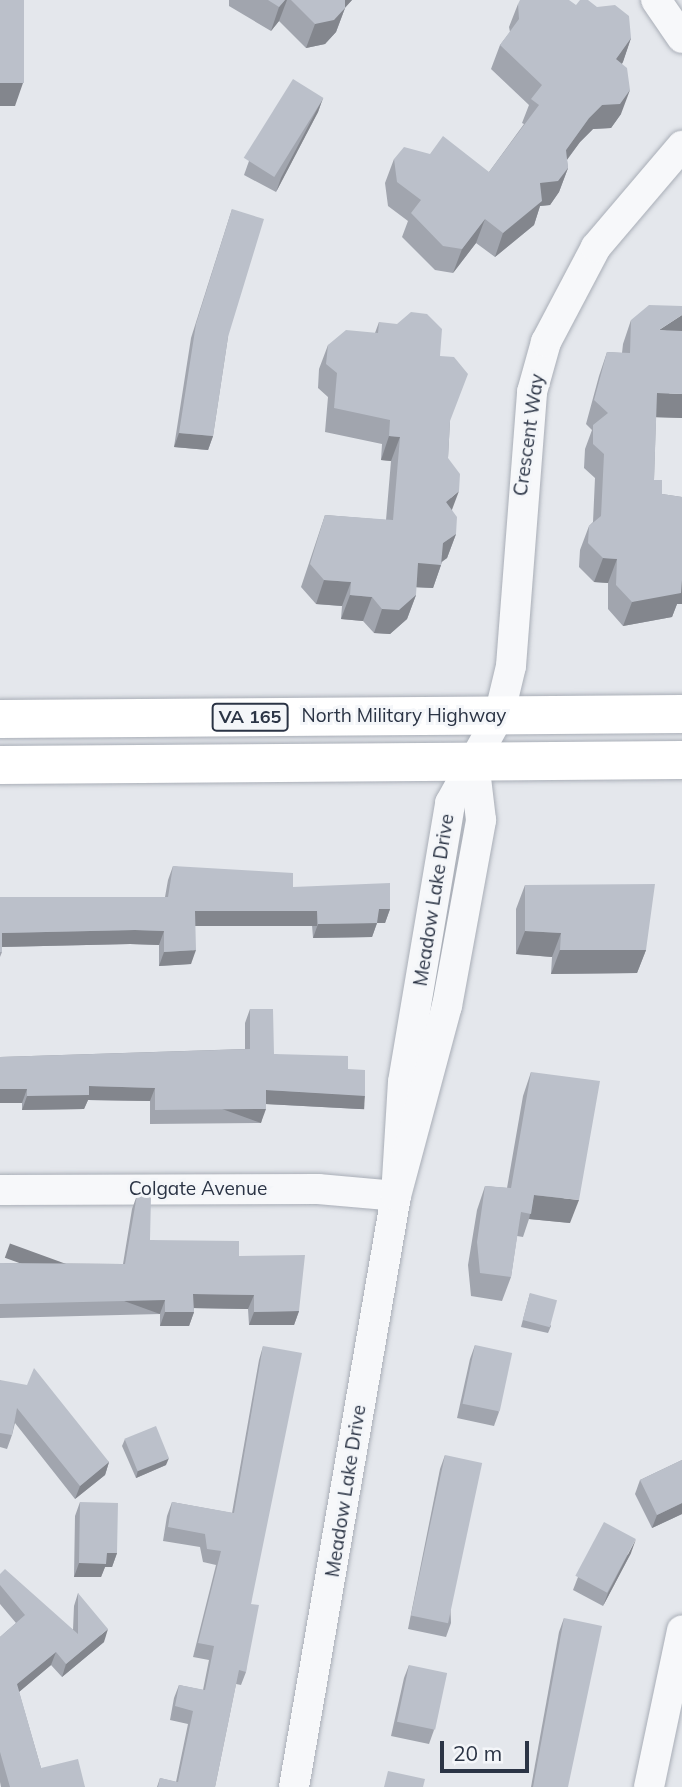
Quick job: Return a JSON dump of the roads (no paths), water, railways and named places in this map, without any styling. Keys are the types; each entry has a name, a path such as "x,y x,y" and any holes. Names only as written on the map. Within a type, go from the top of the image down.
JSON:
{"main road":[{"name":"North Military Highway","path":"0,719 682,714"},
{"path":"0,765 682,760"}],"street":[{"path":"656,0 682,38"},
{"name":"Crescent Way","path":"474,761 499,716 511,666 522,458 546,342 596,247 682,146"},
{"name":"Meadow Lake Drive","path":"294,1787 396,1196 447,1006 480,827 474,761"},
{"name":"Colgate Avenue","path":"0,1189 318,1189 396,1196"},
{"path":"649,1787 682,1630"}]}
